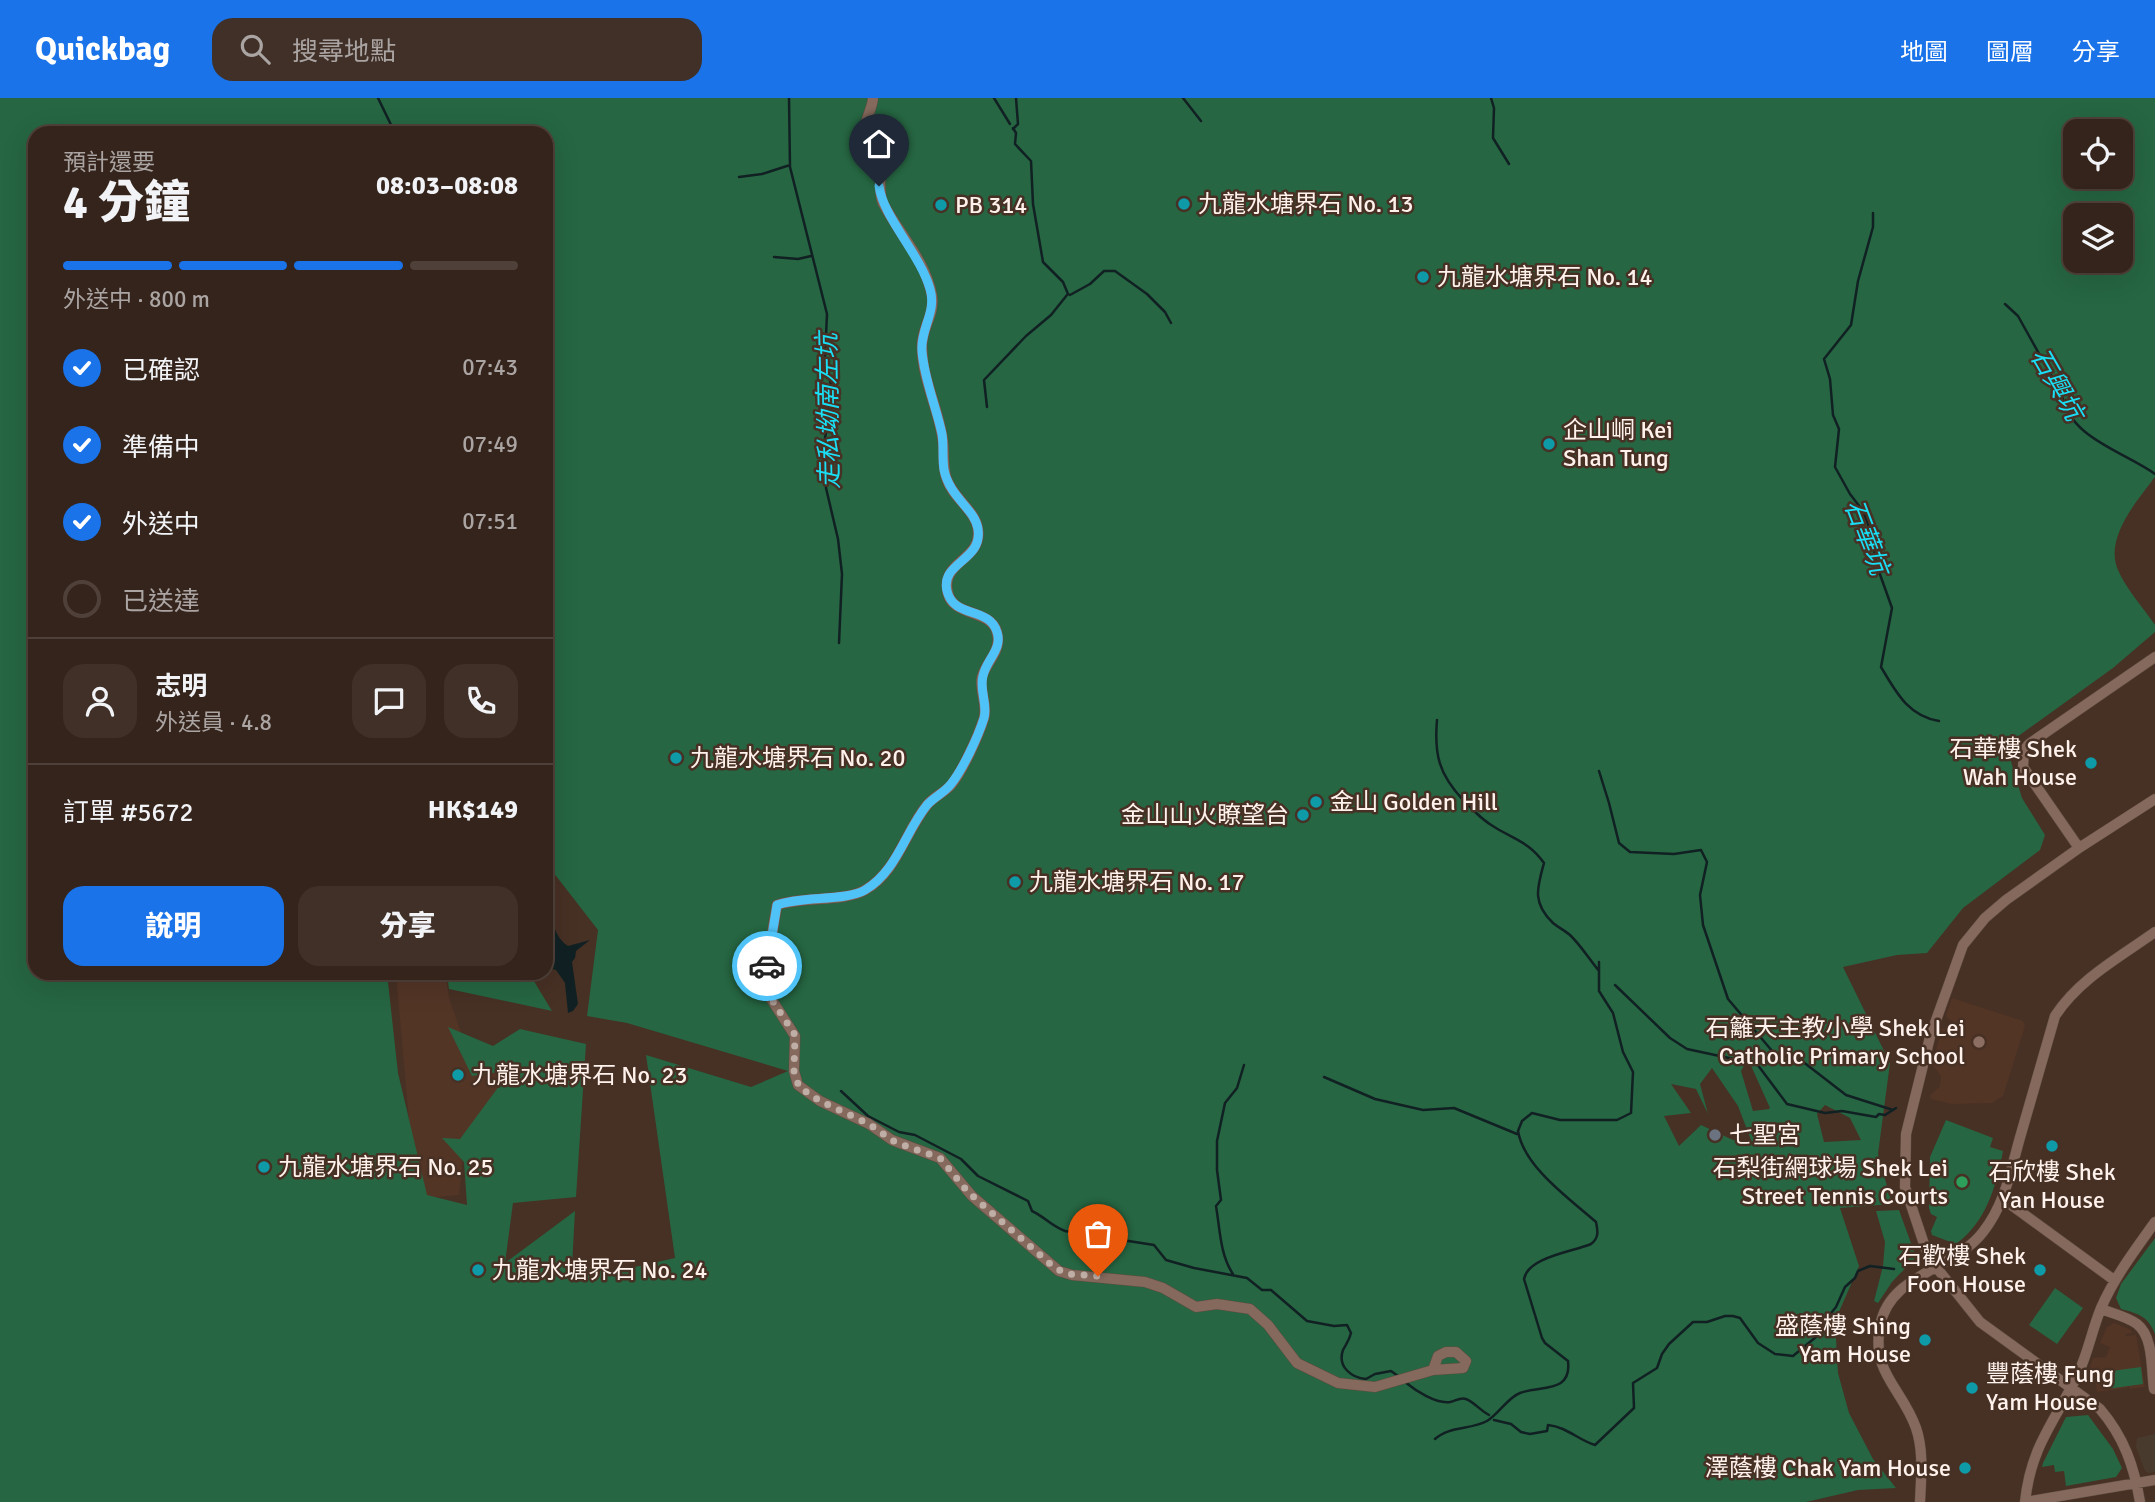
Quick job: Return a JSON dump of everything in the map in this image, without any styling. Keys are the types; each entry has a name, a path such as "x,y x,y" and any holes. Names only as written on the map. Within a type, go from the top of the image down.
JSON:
{"street":[{"path":"873,98 864,126 864,136 879,162 881,197 919,261 932,295 932,309 923,332 922,350 942,436 944,471 952,492 974,518 979,532 972,553 949,575 947,590 951,601 959,608 990,620 997,631 998,641 982,678 984,716 960,769 948,788 926,806 887,872 858,894 810,898 777,905 765,976 770,997 795,1035 795,1080 799,1087 820,1101 869,1124 895,1142 940,1158 975,1199 1059,1271 1072,1275 1150,1283 1196,1307 1217,1304 1250,1310 1268,1325 1297,1363 1338,1383 1361,1387 1383,1386 1433,1370"},
{"path":"2079,848 2023,767 2024,750 2155,657"},
{"path":"2140,1502 2127,1450 2111,1422 2087,1398 1980,1322 1937,1267 1924,1244 1905,1187 1904,1175 1910,1109 1930,1037 1955,961 1971,934 2006,900 2155,799"},
{"path":"1920,1502 1917,1431 1882,1367 1878,1350 1885,1308 1894,1294 1966,1248 1982,1234 2003,1199 2056,1016 2065,1001 2083,984 2155,932"},
{"path":"2003,1199 2114,1280"},
{"path":"2155,1222 2114,1280 2080,1371 2046,1430 2034,1458 2025,1502 2155,1480"},
{"path":"2101,1309 2141,1327 2149,1347 2154,1389"}],"shaded area":[{"path":"553,921 557,934 568,946 590,940 576,951 572,962 578,1004 568,1013 565,983 553,969"},
{"path":"397,980 446,980 449,998 464,1041 517,1064 465,1140 459,1195 416,1199"},
{"name":"石籬天主教小學 Shek Lei Catholic Primary School","path":"1952,998 2023,1021 2025,1026 2003,1096 1992,1103 1952,1104 1931,1099 1930,1096 1940,1086 1941,1076 1932,1064 1942,1029 1950,1029 1953,1021 1946,1015"},
{"path":"2114,1323 2131,1330 2132,1333 2125,1334 2126,1336 2136,1335 2145,1387 2130,1389 2129,1386 2097,1392 2094,1372 2089,1370 2093,1358 2106,1357 2110,1347 2100,1343 2107,1327"},
{"path":"2155,1434 2155,1472 2149,1473 2145,1471 2136,1447 2137,1438"}],"green space":[{"path":"0,98 2155,98 2155,477 2124,520 2115,545 2115,558 2121,577 2155,625 2155,632 2113,668 2006,745 2022,798 2045,835 2040,850 1963,908 1927,953 1897,955 1843,967 1890,1063 1878,1154 1892,1204 1840,1208 1859,1266 1835,1321 1838,1373 1849,1413 1873,1459 1896,1488 1858,1490 1806,1502 0,1502","holes":["1748,1059 1770,1108 1753,1111 1741,1071","1712,1068 1738,1106 1751,1140 1733,1140 1701,1125 1679,1146 1664,1116 1691,1113 1671,1084 1696,1089 1708,1114 1700,1084","1825,1105 1850,1118 1861,1140 1824,1142 1817,1114"]},
{"path":"448,980 533,980 552,1011 449,989"},
{"name":"石梨街網球場 Shek Lei Street Tennis Courts","path":"1946,1120 1993,1138 1990,1147 2003,1151 1988,1203 1975,1225 1956,1244 1932,1235 1937,1217 1931,1214 1929,1208 1930,1157"},
{"path":"1899,1210 1916,1257 1892,1282 1878,1303 1874,1301 1883,1266 1885,1242 1876,1211"},
{"path":"2155,1238 2155,1334 2142,1317 2121,1309 2116,1298 2121,1284"},
{"path":"2055,1288 2083,1308 2057,1344 2029,1325"},
{"path":"2141,1367 2143,1384 2107,1389 2104,1372"},
{"path":"2088,1415 2113,1449 2122,1468 2116,1477 2066,1486 2064,1471 2055,1472 2054,1465 2042,1467 2043,1463 2066,1417"}],"waterway":[{"path":"378,98 392,126"},
{"name":"走私坳南左坑","path":"789,98 790,167 827,314 825,357 833,395 825,438 826,488 838,539 842,574 839,643"},
{"path":"994,98 1010,124"},
{"path":"1013,129 1018,124 1016,98"},
{"path":"1183,98 1201,121"},
{"path":"1491,98 1494,108 1493,138 1509,164"},
{"path":"1013,128 1016,133 1015,144 1031,161 1033,204 1043,262 1063,282 1068,294 1090,284 1104,271 1115,271 1147,294 1165,312 1171,323"},
{"path":"739,177 762,174 790,165"},
{"name":"石華坑","path":"1873,213 1873,227 1858,281 1851,325 1824,359 1830,379 1833,415 1839,429 1835,467 1863,511 1877,566 1892,608 1881,667 1904,702 1919,714 1939,721"},
{"path":"774,257 798,259 811,256"},
{"path":"987,407 984,380 1026,336 1051,315 1067,295"},
{"name":"石興坑","path":"2005,304 2018,316 2075,422 2100,442 2155,474"},
{"path":"1437,720 1436,744 1448,781 1483,819 1522,842 1539,856 1544,863 1538,888 1542,909 1553,923 1575,940 1599,971"},
{"path":"1599,771 1619,843 1630,852 1674,854 1701,850 1707,862 1700,895 1703,925 1728,999 1773,1052 1802,1061 1846,1095 1893,1110"},
{"path":"1435,1439 1447,1432 1487,1421 1515,1395 1560,1384 1568,1372 1568,1361 1542,1338 1524,1279 1533,1265 1542,1260 1594,1242 1597,1225 1538,1170 1522,1144 1518,1131 1522,1121 1532,1113 1560,1120 1617,1120 1631,1113 1633,1072 1623,1052 1613,1013 1599,991 1599,962"},
{"path":"1615,985 1670,1038 1687,1049 1757,1064 1787,1104 1825,1113 1842,1111 1876,1117 1896,1108"},
{"path":"1233,1274 1223,1250 1216,1206 1221,1200 1217,1141 1225,1103 1237,1088 1244,1065"},
{"path":"1324,1077 1375,1099 1423,1110 1454,1108 1517,1134"},
{"path":"841,1091 868,1116 899,1132 915,1135 961,1159 978,1176 1028,1201 1032,1211 1060,1229 1154,1245 1166,1260 1247,1278 1262,1290 1271,1290 1307,1321 1334,1326 1347,1325 1351,1333 1343,1350 1342,1362 1351,1374 1366,1379 1391,1371 1398,1376"},
{"path":"1494,1420 1511,1424 1521,1432 1530,1434 1547,1431 1548,1425 1555,1426 1595,1445 1634,1408 1633,1383 1657,1368 1669,1344 1693,1322 1707,1322 1725,1316 1740,1318 1758,1343 1775,1354 1793,1356 1822,1332 1845,1287 1858,1271 1870,1266 1894,1269"},
{"path":"1405,1382 1420,1393 1439,1401 1466,1399 1489,1415"}],"way so far":[{"path":"767,966 765,976 770,997 795,1035 794,1071 799,1087 820,1101 869,1124 895,1142 940,1158 968,1192 1055,1268 1068,1274 1098,1276"}],"place":[{"name":"九龍水塘界石 No. 13","path":"1184,204"},
{"name":"PB 314","path":"941,205"},
{"name":"九龍水塘界石 No. 14","path":"1423,277"},
{"name":"企山峒 Kei Shan Tung","path":"1549,444"},
{"name":"九龍水塘界石 No. 20","path":"676,758"},
{"name":"石華樓 Shek Wah House","path":"2091,763"},
{"name":"金山 Golden Hill","path":"1316,802"},
{"name":"金山山火瞭望台","path":"1303,815"},
{"name":"九龍水塘界石 No. 17","path":"1015,882"},
{"name":"石籬天主教小學 Shek Lei Catholic Primary School","path":"1979,1042"},
{"name":"九龍水塘界石 No. 23","path":"458,1075"},
{"name":"七聖宮","path":"1715,1135"},
{"name":"石欣樓 Shek Yan House","path":"2052,1146"},
{"name":"九龍水塘界石 No. 25","path":"264,1167"},
{"name":"石梨街網球場 Shek Lei Street Tennis Courts","path":"1962,1182"},
{"name":"九龍水塘界石 No. 24","path":"478,1270"},
{"name":"石歡樓 Shek Foon House","path":"2040,1270"},
{"name":"盛蔭樓 Shing Yam House","path":"1925,1340"},
{"name":"豐蔭樓 Fung Yam House","path":"1972,1388"},
{"name":"澤蔭樓 Chak Yam House","path":"1965,1468"}],"route":[{"path":"767,966 777,905 810,898 858,894 869,888 887,872 926,806 952,783 984,716 981,682 986,666 998,645 997,631 992,622 981,615 959,608 951,601 947,590 949,575 972,553 979,532 970,512 952,492 944,471 942,436 922,350 923,332 932,309 930,287 919,261 884,203 879,186"}]}
